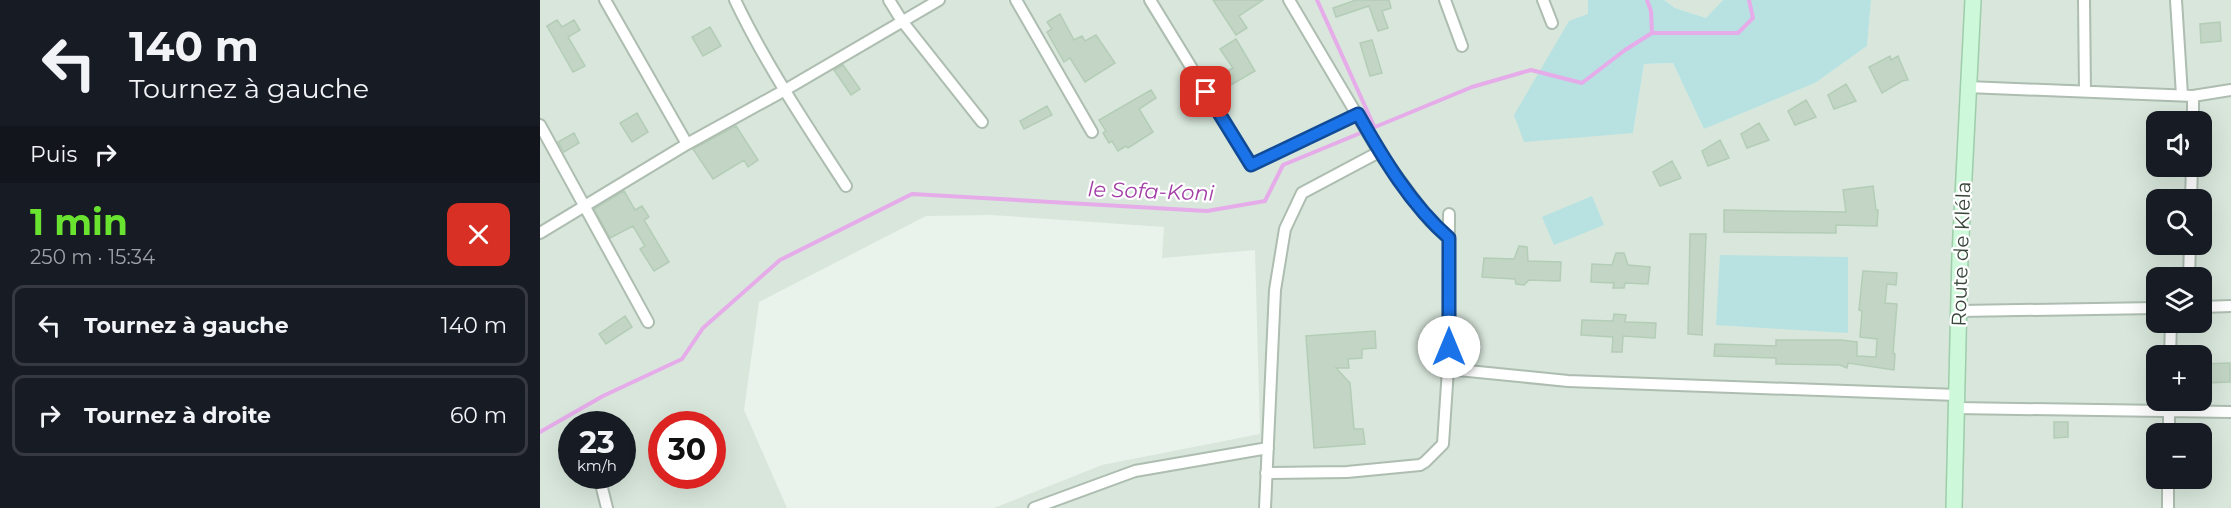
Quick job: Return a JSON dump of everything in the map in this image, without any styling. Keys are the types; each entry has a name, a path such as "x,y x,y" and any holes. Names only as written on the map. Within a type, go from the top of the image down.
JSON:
{"main road":[{"name":"Route de Kléla","path":"1954,508 1973,0"}],"street":[{"path":"605,0 687,144"},
{"path":"735,0 747,26 785,90 846,186"},
{"path":"889,0 902,21 982,122"},
{"path":"540,233 687,144 939,0"},
{"path":"1016,0 1092,132"},
{"path":"1150,0 1251,165 1358,114"},
{"path":"1289,0 1379,152 1430,221 1449,238"},
{"path":"1445,0 1462,46"},
{"path":"1543,0 1552,23"},
{"path":"2084,0 2085,91"},
{"path":"2176,0 2191,111"},
{"path":"1968,87 2188,96 2231,90"},
{"path":"540,126 648,322"},
{"path":"1265,508 1275,290 1285,229 1302,193 1379,152"},
{"path":"1266,473 1347,472 1425,462 1443,444 1448,369 1449,214"},
{"path":"2212,307 2231,306"},
{"path":"1960,311 2146,308"},
{"path":"1448,369 1568,381 1957,401 2146,405"},
{"path":"2212,410 2231,412"},
{"path":"1034,508 1135,471 1268,448"},
{"path":"602,489 607,508"},
{"path":"2168,508 2169,489"}],"shaded area":[{"path":"540,0 1588,0 1588,14 1633,133 1644,64 1673,63 1704,129 1815,83 1867,46 1871,0 2231,0 2231,508 994,508 1102,465 1260,434 1255,250 1162,258 1164,227 991,215 926,216 759,302 744,410 787,508 540,508"},
{"path":"1588,0 1664,0 1675,8 1706,18 1723,0 1871,0 1867,46 1815,83 1704,129 1673,63 1644,64 1633,133 1524,142 1514,115 1569,21 1588,14"},
{"path":"1664,0 1723,0 1706,18 1675,8"},
{"path":"1592,196 1604,225 1554,245 1542,217"},
{"path":"1720,255 1848,257 1848,333 1716,325"}],"building":[{"path":"1213,0 1263,0 1239,16 1247,28 1236,35"},
{"path":"1356,0 1389,0 1391,8 1382,11 1388,28 1378,31 1369,6 1336,17 1333,8"},
{"path":"1060,14 1074,40 1082,36 1085,41 1096,35 1115,63 1085,82 1070,58 1064,62 1047,32 1052,29 1047,22"},
{"path":"557,20 562,27 574,20 580,30 568,37 585,66 573,72 547,26"},
{"path":"2220,22 2221,41 2201,43 2200,24"},
{"path":"710,27 721,46 703,56 692,37"},
{"path":"1236,39 1255,71 1229,86 1222,74 1233,68 1220,49"},
{"path":"1372,40 1382,73 1370,76 1360,43"},
{"path":"1890,56 1891,60 1898,56 1908,80 1882,93 1869,67"},
{"path":"843,65 860,89 851,95 834,70"},
{"path":"1846,84 1856,101 1834,109 1828,95"},
{"path":"1151,90 1156,98 1139,109 1153,132 1128,148 1126,146 1118,151 1112,141 1109,143 1103,133 1106,131 1099,120"},
{"path":"1806,100 1816,117 1795,125 1788,111"},
{"path":"1047,106 1052,115 1024,129 1020,121"},
{"path":"637,113 648,132 632,142 620,123"},
{"path":"1759,123 1769,140 1747,148 1741,134"},
{"path":"736,126 758,160 748,167 744,160 713,179 693,149"},
{"path":"574,133 579,143 564,152 558,142"},
{"path":"1720,140 1729,158 1708,166 1702,151"},
{"path":"1672,161 1681,178 1660,186 1653,172"},
{"path":"1873,186 1876,210 1878,210 1877,226 1836,225 1836,233 1724,232 1724,210 1846,212 1843,190"},
{"path":"624,191 635,210 642,206 649,217 644,220 669,262 654,271 640,249 645,246 633,226 610,238 594,209"},
{"path":"1690,234 1706,234 1702,335 1688,334"},
{"path":"1519,246 1527,247 1528,261 1561,262 1560,281 1529,280 1524,285 1516,284 1515,279 1482,277 1484,258 1514,259"},
{"path":"1616,253 1624,253 1628,265 1650,267 1648,284 1625,283 1624,288 1613,288 1614,283 1591,282 1592,264 1612,265"},
{"path":"1863,271 1897,273 1896,285 1887,284 1885,303 1897,304 1894,370 1848,363 1847,368 1840,365 1776,364 1776,358 1714,356 1715,344 1776,346 1776,340 1841,340 1857,342 1857,356 1876,357 1877,339 1860,337 1862,311 1859,310"},
{"path":"1614,314 1626,315 1625,322 1656,323 1655,338 1623,336 1622,352 1612,352 1613,337 1581,335 1582,320 1613,321"},
{"path":"625,316 632,327 606,344 599,334"},
{"path":"1375,331 1376,348 1362,349 1362,358 1348,359 1349,368 1336,368 1350,383 1354,429 1363,429 1365,444 1314,448 1306,336"},
{"path":"2230,363 2230,382 2212,383 2212,364"},
{"path":"2054,422 2068,422 2068,437 2054,438"}],"waterway":[{"path":"1317,0 1374,126"},
{"path":"1647,0 1651,11 1652,33"},
{"name":"le Sofa-Koni","path":"540,432 603,396 682,359 703,328 780,260 912,194 1207,211 1265,201 1283,165 1472,87 1531,70 1582,83 1625,50 1652,33 1738,33 1753,18 1749,0"}],"route":[{"path":"1206,92 1251,165 1358,114 1379,152 1430,221 1449,238 1449,347"}]}
